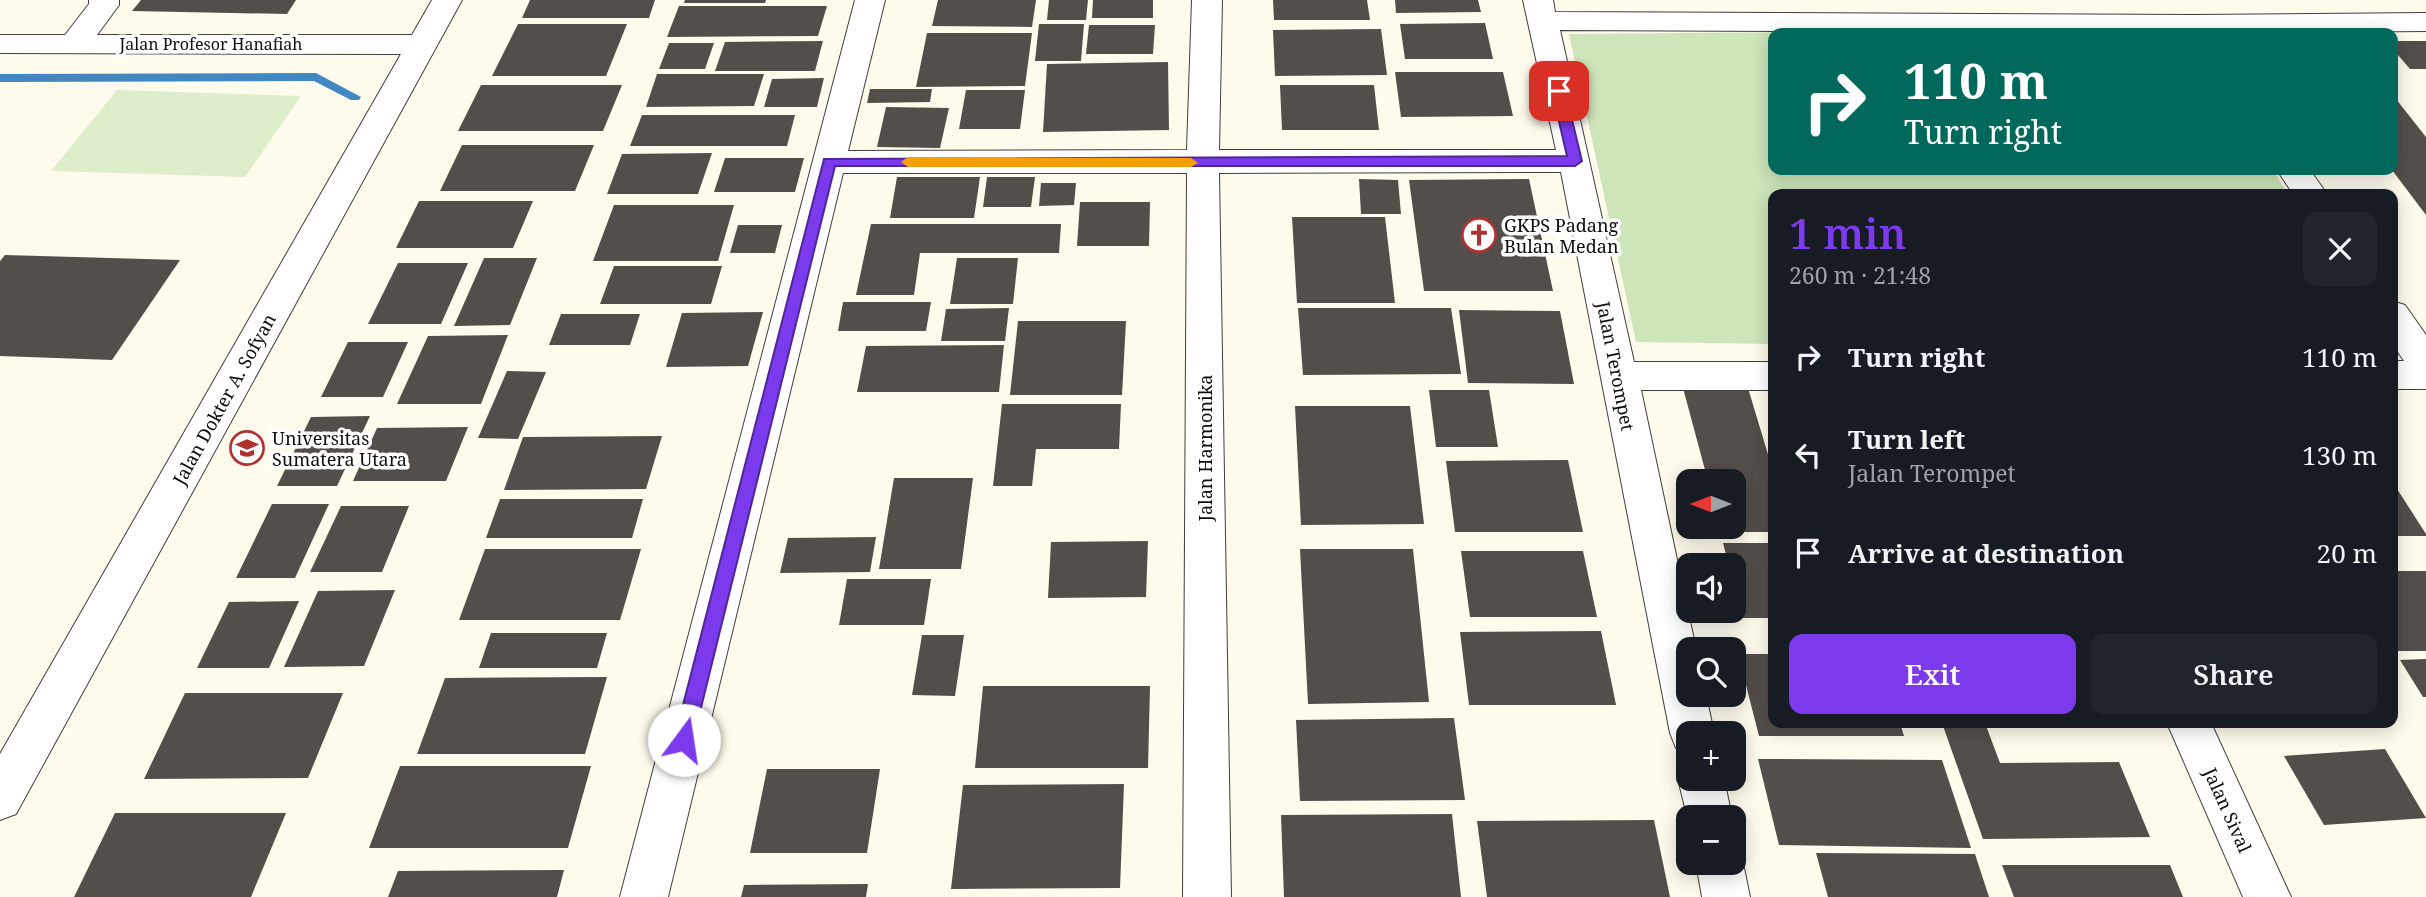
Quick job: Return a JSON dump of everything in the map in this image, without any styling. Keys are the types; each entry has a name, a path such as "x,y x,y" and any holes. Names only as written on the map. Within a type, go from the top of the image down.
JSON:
{"street":[{"path":"74,44 104,5 104,0"},
{"name":"Jalan Dokter A. Sofyan","path":"0,798 447,0"},
{"path":"644,897 870,0"},
{"name":"Jalan Harmonika","path":"1206,0 1203,163 1207,897"},
{"path":"1540,11 1836,12 2426,22"},
{"name":"Jalan Terompet","path":"1540,11 1575,161 1690,721"},
{"name":"Jalan Profesor Hanafiah","path":"0,44 422,45"},
{"path":"829,162 1575,161"},
{"path":"2398,323 2426,364"},
{"path":"2398,375 2426,375"},
{"path":"1618,376 1768,376"},
{"name":"Jalan Sival","path":"2191,728 2267,897"},
{"path":"1721,875 1726,897"}],"green space":[{"path":"1768,32 1768,175 2276,175 2285,189 1768,189 1768,344 1636,342 1569,34"},
{"path":"117,90 301,96 245,177 51,171"}],"building":[{"path":"141,0 296,0 287,14 132,11"},
{"path":"530,0 655,0 649,18 522,18"},
{"path":"685,0 766,0 765,3 684,3"},
{"path":"938,0 1036,0 1032,27 932,26"},
{"path":"1049,0 1088,0 1086,20 1047,20"},
{"path":"1093,0 1153,0 1153,18 1092,18"},
{"path":"1273,0 1367,0 1370,20 1274,20"},
{"path":"1395,0 1478,0 1481,12 1396,13"},
{"path":"679,6 827,6 818,36 667,37"},
{"path":"1485,23 1493,59 1405,59 1400,24"},
{"path":"518,24 627,24 606,76 492,76"},
{"path":"1039,24 1084,24 1081,61 1035,61"},
{"path":"1089,25 1155,25 1153,54 1086,54"},
{"path":"1381,29 1387,75 1275,76 1273,30"},
{"path":"927,33 1032,33 1025,86 916,87"},
{"path":"823,41 815,71 715,71 725,42"},
{"path":"2398,41 2426,41 2426,69 2410,69 2398,55"},
{"path":"669,43 714,43 705,69 659,69"},
{"path":"1168,62 1169,130 1043,132 1047,64"},
{"path":"1395,72 1503,72 1513,116 1401,117"},
{"path":"657,74 764,74 754,106 646,107"},
{"path":"824,78 817,107 764,107 772,79"},
{"path":"481,85 622,85 603,131 458,131"},
{"path":"1280,85 1374,85 1379,130 1282,130"},
{"path":"870,89 932,89 930,102 867,103"},
{"path":"966,90 1025,90 1020,129 959,129"},
{"path":"2398,102 2426,137 2426,215 2396,175 2398,175"},
{"path":"886,107 949,108 940,148 877,147"},
{"path":"642,115 795,115 787,146 630,146"},
{"path":"462,145 594,145 575,191 440,191"},
{"path":"712,153 698,194 607,194 622,154"},
{"path":"725,158 804,158 795,192 714,192"},
{"path":"897,177 980,177 974,218 890,218"},
{"path":"987,177 1035,177 1031,207 983,207"},
{"path":"1359,179 1398,180 1401,214 1361,214"},
{"name":"GKPS Padang Bulan Medan","path":"1529,179 1553,291 1424,291 1409,180"},
{"path":"1041,183 1076,183 1074,205 1039,206"},
{"path":"419,201 533,201 513,248 396,248"},
{"path":"1080,202 1150,202 1149,246 1077,246"},
{"path":"614,205 734,205 718,261 593,261"},
{"path":"1292,217 1385,217 1395,303 1297,303"},
{"path":"871,224 1061,224 1059,253 920,253 914,295 856,295"},
{"path":"738,225 782,225 775,253 730,253"},
{"path":"5,255 180,260 112,360 0,356 0,261"},
{"path":"484,258 537,258 510,325 454,326"},
{"path":"957,258 1018,258 1013,304 950,304"},
{"path":"398,263 468,263 441,324 368,324"},
{"path":"614,266 722,266 711,304 600,304"},
{"path":"843,302 931,302 926,331 838,331"},
{"path":"1009,308 1005,341 941,341 946,309"},
{"path":"1298,308 1451,308 1461,374 1303,375"},
{"path":"1459,310 1560,311 1574,384 1468,383"},
{"path":"763,312 748,366 666,367 682,313"},
{"path":"561,314 640,314 630,345 549,345"},
{"path":"1018,321 1126,321 1122,395 1010,395"},
{"path":"508,335 481,404 397,404 428,336"},
{"path":"348,342 408,342 383,397 321,397"},
{"path":"1004,345 999,392 857,392 866,346"},
{"path":"507,371 546,372 518,439 478,438"},
{"path":"1683,388 1748,388 1768,454 1768,532 1746,532 1746,469 1705,469"},
{"path":"1429,390 1489,390 1498,447 1436,447"},
{"path":"1002,404 1121,404 1119,449 1036,449 1032,486 993,486"},
{"path":"1295,406 1410,406 1424,524 1301,525"},
{"path":"370,416 337,486 277,486 311,417"},
{"path":"468,427 446,481 353,481 377,428"},
{"path":"662,436 646,489 504,490 523,437"},
{"path":"1568,460 1583,532 1455,532 1446,461"},
{"path":"894,478 973,478 961,569 879,569"},
{"path":"2398,490 2426,534 2398,536"},
{"path":"500,499 643,499 632,538 486,538"},
{"path":"272,504 329,504 295,578 236,578"},
{"path":"341,506 409,506 382,572 310,572"},
{"path":"876,537 870,572 780,573 788,538"},
{"path":"1148,541 1146,597 1048,598 1051,542"},
{"path":"1723,543 1768,543 1768,618 1746,618 1746,553 1726,553"},
{"path":"485,549 641,549 620,620 459,620"},
{"path":"1300,549 1413,549 1429,702 1308,704"},
{"path":"1461,551 1583,551 1597,617 1470,617"},
{"path":"2398,571 2426,571 2426,651 2398,651"},
{"path":"847,579 931,579 924,625 839,625"},
{"path":"395,590 364,666 284,667 318,591"},
{"path":"299,601 269,668 197,668 229,602"},
{"path":"1601,631 1616,705 1469,705 1460,632"},
{"path":"491,633 607,633 597,668 479,668"},
{"path":"922,635 964,635 955,696 912,695"},
{"path":"1746,654 1768,654 1768,728 1902,728 1904,736 1759,736 1746,685"},
{"path":"2426,659 2426,697 2423,697 2400,660"},
{"path":"607,677 585,754 417,754 445,678"},
{"path":"983,686 1150,686 1148,768 975,768"},
{"path":"185,693 343,693 308,778 144,779"},
{"path":"1454,718 1465,800 1300,801 1296,720"},
{"path":"1944,728 1987,728 2000,763 2119,762 2150,837 1983,839"},
{"path":"2385,749 2426,818 2324,825 2284,756"},
{"path":"1758,759 1942,760 1971,848 1779,845"},
{"path":"400,766 591,766 568,848 369,848"},
{"path":"767,769 880,769 867,853 750,853"},
{"path":"1124,784 1120,888 951,889 963,785"},
{"path":"115,813 286,813 251,897 74,897"},
{"path":"1452,814 1461,897 1284,897 1281,815"},
{"path":"1654,820 1670,897 1487,897 1477,821"},
{"path":"1816,853 1975,854 1989,897 1828,897"},
{"path":"2002,865 2170,865 2183,897 2014,897"},
{"path":"564,870 557,897 388,897 398,871"},
{"path":"868,884 866,897 741,897 744,885"}],"waterway":[{"path":"0,78 316,77 355,97"}],"slow traffic":[{"path":"908,162 1191,163"}],"place":[{"name":"GKPS Padang Bulan Medan","path":"1479,235"},
{"name":"Universitas Sumatera Utara","path":"247,448"}],"route":[{"path":"684,740 829,162 1575,161 1559,91"}]}
